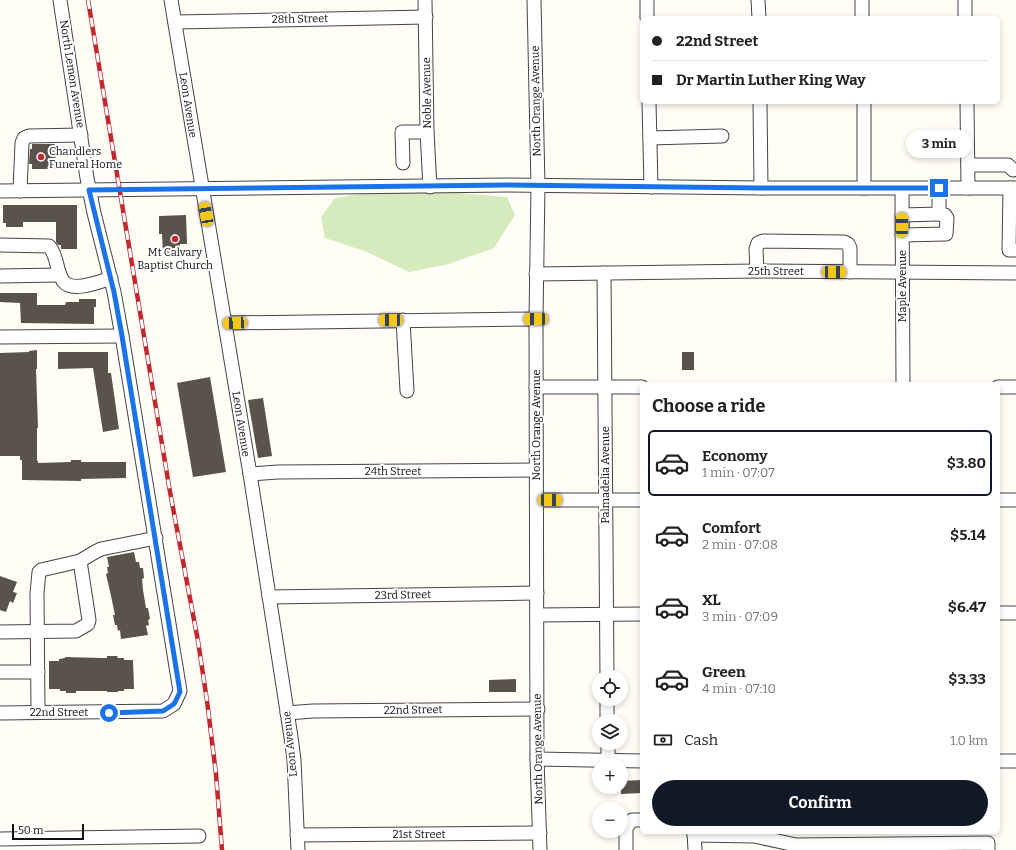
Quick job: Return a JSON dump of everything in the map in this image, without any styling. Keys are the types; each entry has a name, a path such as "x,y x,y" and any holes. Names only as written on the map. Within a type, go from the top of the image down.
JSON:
{"street":[{"name":"North Lemon Avenue","path":"60,0 89,190 111,278 122,336 180,692"},
{"name":"Leon Avenue","path":"171,0 250,474 287,713 294,760 298,850"},
{"name":"Noble Avenue","path":"425,0 427,132 430,187"},
{"name":"North Orange Avenue","path":"534,0 538,186 536,274 536,470 537,759 540,850"},
{"path":"647,0 647,16"},
{"path":"758,0 759,16"},
{"path":"862,0 862,16"},
{"path":"965,0 965,16"},
{"name":"28th Street","path":"175,22 426,17"},
{"path":"649,104 651,187"},
{"path":"760,104 761,188"},
{"path":"864,104 864,188"},
{"path":"967,104 968,188"},
{"path":"403,163 402,132 427,132"},
{"path":"20,191 22,143 24,138 29,136 81,135"},
{"path":"650,138 722,136"},
{"path":"968,165 1008,165 1014,170 1013,216 1009,250 1016,250"},
{"path":"0,191 538,186 902,189 1013,188"},
{"path":"939,188 939,214"},
{"name":"Maple Avenue","path":"902,189 903,382"},
{"path":"902,215 939,214 945,215 947,218 946,234 902,235"},
{"path":"757,271 756,249 758,243 763,241 844,242 848,244 850,248 850,272"},
{"path":"0,246 49,246 54,252 63,281 69,286 84,286 111,278"},
{"name":"25th Street","path":"536,274 757,271 1016,273"},
{"name":"Palmadelia Avenue","path":"604,273 607,670"},
{"path":"0,276 60,275"},
{"path":"225,324 536,319"},
{"path":"403,320 407,391"},
{"path":"0,337 122,336"},
{"path":"536,387 640,387"},
{"path":"1000,387 1016,387"},
{"name":"24th Street","path":"250,474 286,472 536,470"},
{"path":"537,500 640,500"},
{"path":"1000,500 1016,500"},
{"path":"38,712 37,593 39,572 41,570 80,561 101,549 156,538"},
{"path":"0,632 76,631 89,622 80,561"},
{"name":"23rd Street","path":"269,597 537,593"},
{"path":"1000,613 1016,613"},
{"path":"537,615 640,614"},
{"path":"0,672 38,672"},
{"name":"22nd Street","path":"0,713 109,713 163,711 174,704 180,692"},
{"name":"22nd Street","path":"287,713 313,711 538,709"},
{"path":"537,759 592,761"},
{"path":"628,761 640,761"},
{"path":"1000,761 1016,761"},
{"path":"628,824 632,820 640,820"},
{"name":"21st Street","path":"297,835 540,833"},
{"path":"694,850 694,834 754,836 796,847 988,842"},
{"path":"0,839 199,836"},
{"path":"624,838 626,850"}],"green space":[{"path":"445,192 507,197 515,215 494,248 449,264 409,272 367,252 325,238 321,217 335,198 367,193"}],"building":[{"name":"Chandlers Funeral Home","path":"32,144 55,144 56,169 32,169 32,164 29,164 30,149 32,149"},
{"path":"3,205 77,205 77,249 61,249 61,245 58,245 56,242 56,222 23,222 23,227 6,227 6,223 3,223"},
{"name":"Mt Calvary Baptist Church","path":"186,215 187,244 180,244 180,255 163,255 162,234 159,234 159,216"},
{"path":"0,293 37,293 37,305 65,305 66,302 79,302 79,299 96,299 96,307 94,307 94,324 21,323 20,303 0,302"},
{"path":"37,350 38,463 71,462 71,460 81,460 81,462 126,462 126,478 81,479 81,481 22,480 22,460 20,460 20,456 0,456 0,353 29,352"},
{"path":"58,352 108,352 108,373 111,373 119,429 103,432 93,368 58,369"},
{"path":"682,352 694,352 694,370 682,370"},
{"path":"210,377 226,472 193,477 177,383"},
{"path":"263,398 272,456 258,458 248,400"},
{"path":"134,552 136,562 139,562 140,568 143,568 143,590 146,608 148,608 150,619 148,620 149,625 146,626 148,635 121,639 120,630 118,631 117,625 115,625 113,615 115,615 106,574 108,573 107,567 109,567 107,557"},
{"path":"0,576 17,582 13,592 17,593 13,603 10,601 6,612 0,610"},
{"path":"107,656 117,656 118,658 124,658 124,660 133,660 134,689 124,689 124,691 118,692 76,691 76,693 66,693 66,691 60,691 60,689 49,689 49,661 59,661 59,659 65,657 107,658"},
{"path":"516,679 516,692 489,692 489,680"},
{"path":"640,780 640,793 628,794 628,781"}],"railway":[{"path":"88,0 170,492 198,641 216,774 222,850"}],"place":[{"name":"Chandlers Funeral Home","path":"41,157"},
{"name":"Mt Calvary Baptist Church","path":"175,239"}],"route":[{"path":"109,713 163,711 174,704 180,692 122,336 114,292 89,190 506,185 902,189 939,188"}]}
